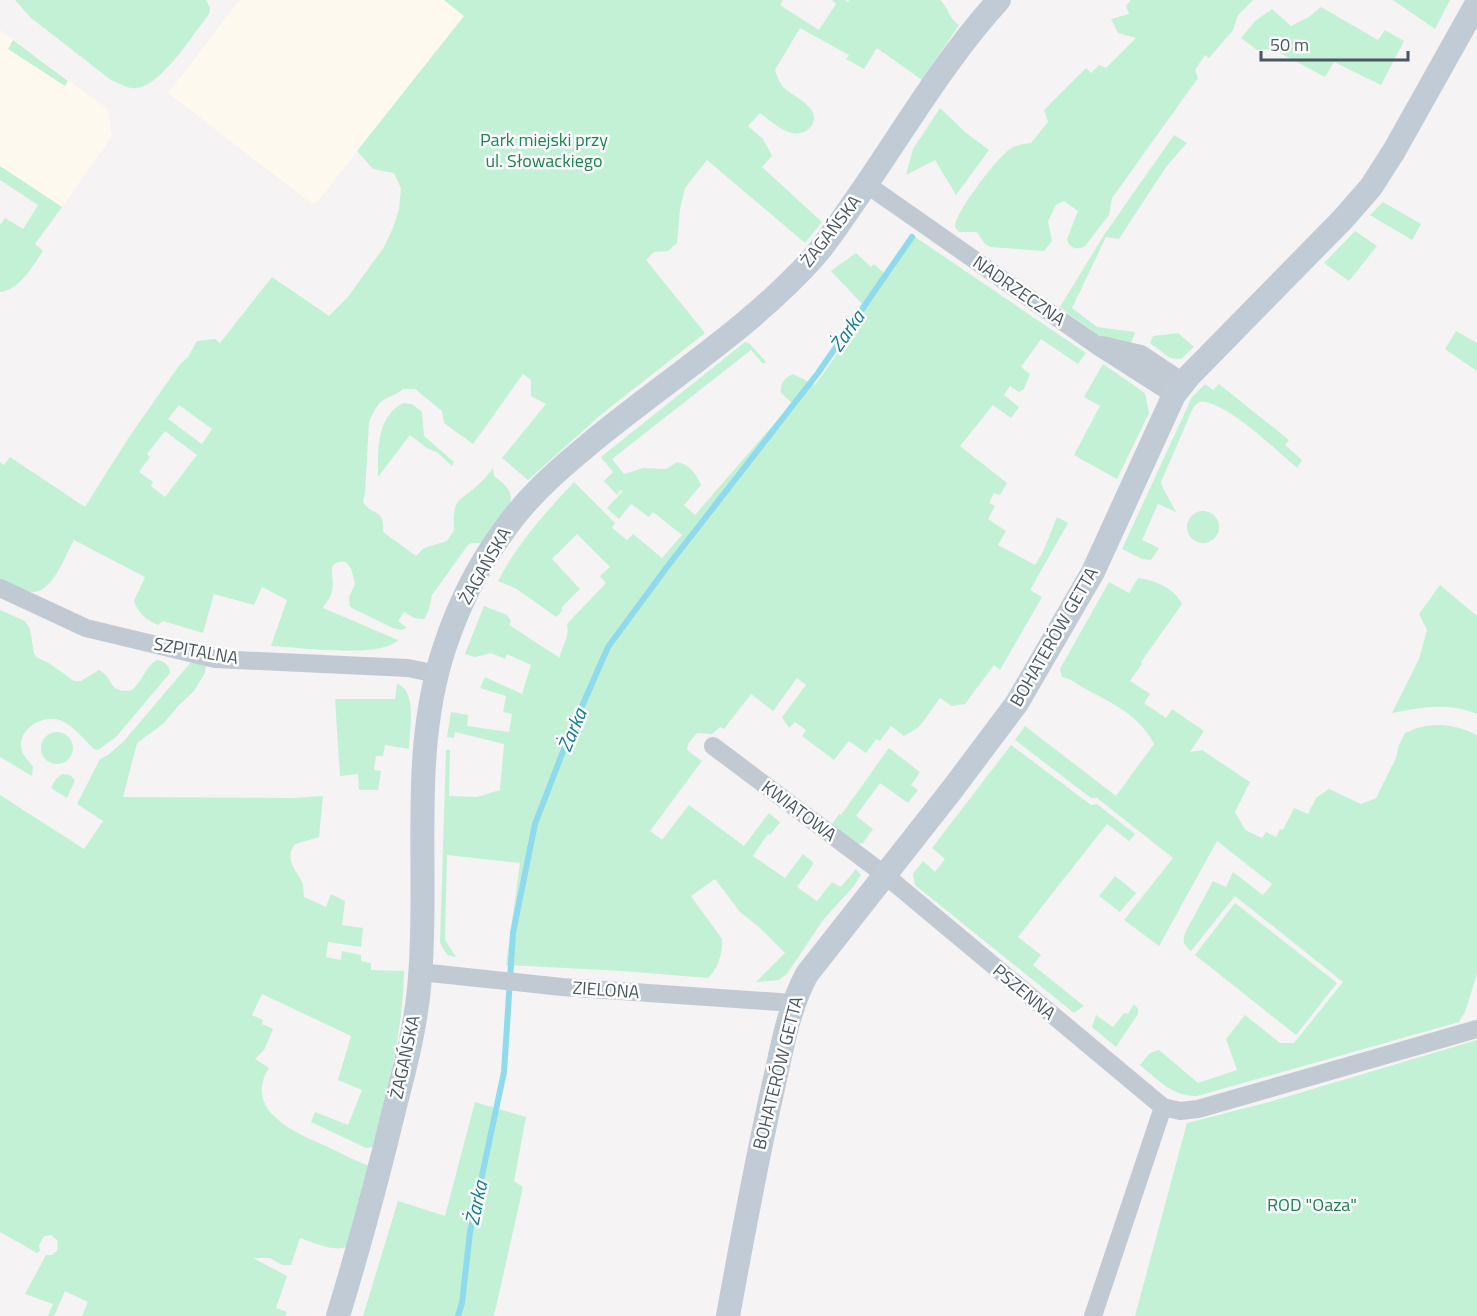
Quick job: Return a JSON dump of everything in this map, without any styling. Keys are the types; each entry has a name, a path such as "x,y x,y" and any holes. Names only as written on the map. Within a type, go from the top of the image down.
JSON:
{"street":[{"name":"ŻAGAŃSKA","path":"338,1316 361,1240 408,1054 420,972 421,838 426,735 430,704 450,632 470,585 505,528 565,464 748,319 817,254 958,51 999,0"},
{"name":"BOHATERÓW GETTA","path":"728,1316 753,1178 793,1003 807,974 992,738 1039,666 1075,606 1101,555 1179,388 1343,219 1371,187 1394,151 1477,3"},
{"name":"NADRZECZNA","path":"866,184 1093,342 1179,388"},
{"name":"SZPITALNA","path":"0,588 86,628 215,659 401,667 437,674"},
{"name":"KWIATOWA","path":"713,746 885,875"},
{"name":"PSZENNA","path":"885,875 1164,1107"},
{"name":"ZIELONA","path":"420,972 520,983 793,1003"},
{"path":"1093,1316 1107,1268 1164,1107 1180,1111 1198,1109 1477,1029"}],"shaded area":[{"path":"240,0 444,0 464,16 318,201 312,204 168,93"},
{"path":"0,30 108,109 112,136 62,207 0,166"}],"green space":[{"path":"15,0 206,0 210,8 209,14 167,68 147,84 135,88 111,80 31,18"},
{"name":"Park miejski przy ul. Słowackiego","path":"444,0 783,0 780,5 819,30 836,4 832,0 848,2 849,0 940,0 959,25 922,80 877,48 864,69 846,59 849,55 800,28 775,70 783,87 811,109 814,114 813,123 806,131 788,132 760,113 748,126 763,139 772,156 762,167 822,222 805,243 707,160 685,188 680,209 677,243 668,251 654,252 646,260 705,333 603,413 528,480 502,458 546,404 531,396 531,380 523,374 473,444 444,423 442,411 415,389 403,389 380,403 369,422 363,502 370,510 380,515 383,532 416,556 424,548 447,541 454,530 454,512 458,502 493,468 494,476 507,487 511,496 508,510 500,525 485,543 468,545 432,595 429,610 424,619 414,618 404,612 398,621 407,628 401,630 393,628 350,607 349,597 355,584 351,568 346,562 335,564 332,571 333,586 330,598 323,608 398,640 389,646 357,651 271,646 287,600 262,587 254,605 214,594 203,633 163,621 158,625 143,616 134,601 145,577 74,540 52,580 39,591 23,590 0,580 0,462 4,465 10,457 85,507 129,437 181,363 188,357 197,341 215,339 220,343 272,277 329,316 348,297 384,247 399,209 401,188 394,173 373,169 357,151 464,16","holes":["179,405 212,429 202,444 168,419","165,431 197,455 165,497 151,486 153,482 139,472 150,457 147,454"]},
{"path":"1131,0 1253,0 1238,15 1233,30 1209,58 1205,55 1195,70 1198,78 1112,198 1109,215 1084,247 1073,247 1068,242 1067,239 1078,211 1064,201 1056,205 1048,221 1052,241 1044,251 990,247 984,243 977,232 959,232 955,227 957,220 977,187 1009,150 1031,143 1048,122 1044,110 1086,68 1091,73 1099,65 1106,68 1136,38 1118,33 1111,19 1129,14 1126,6"},
{"path":"1393,0 1450,0 1435,29"},
{"path":"1321,7 1378,40 1385,30 1404,41 1381,85 1334,62 1325,77 1273,49 1257,50 1241,38 1255,21 1272,9 1291,26 1309,17"},
{"path":"13,40 68,81 65,86 8,49"},
{"path":"940,108 965,132 989,150 956,195 935,160 906,175 913,149"},
{"path":"1174,135 1187,143 1166,167 1119,239 1106,237 1072,308 1097,327 1135,332 1131,344 1109,340 1097,335 1060,307 1104,235"},
{"path":"0,166 62,207 35,244 43,251 30,270 14,287 0,292 0,225 5,218 23,229 38,205 0,180"},
{"path":"1383,202 1421,224 1412,240 1370,215"},
{"path":"1355,231 1377,246 1349,281 1324,263"},
{"path":"915,237 1086,353 1078,364 1041,339 1021,367 1030,374 1024,389 1019,392 1010,386 1004,395 1019,407 1011,418 993,405 960,446 1007,483 1000,495 994,493 989,503 995,506 988,519 1006,531 998,545 1035,565 1043,552 1057,517 1068,523 1030,590 1042,597 1000,670 994,665 965,704 952,706 940,698 919,727 904,736 891,726 880,741 876,739 866,753 849,741 834,760 802,736 806,730 795,722 789,728 782,717 806,685 797,678 773,711 751,694 724,729 720,727 712,734 697,733 688,744 687,750 702,761 650,831 662,840 689,805 744,846 769,813 780,822 770,835 768,834 753,856 785,878 803,854 813,862 797,887 817,901 832,882 841,887 856,869 861,875 823,920 787,974 779,980 756,982 785,953 740,912 715,879 691,896 722,939 719,960 715,970 708,978 506,965 520,863 447,855 445,940 456,957 447,955 440,943 446,750 450,750 449,796 477,797 500,790 504,744 455,732 454,738 447,737 451,712 468,715 467,726 509,732 512,714 503,712 506,696 480,688 485,677 522,694 531,665 507,654 505,659 491,653 475,657 465,654 484,606 507,615 511,621 509,625 560,658 567,634 567,624 606,583 600,576 610,567 577,534 552,559 580,589 561,608 563,610 556,617 517,589 498,581 514,554 542,517 574,482 615,523 612,528 627,540 633,534 662,558 682,535 653,512 649,517 631,504 619,519 607,508 623,491 621,490 617,495 604,481 613,472 601,457 745,342 749,343 766,362 763,364 751,350 612,459 624,474 643,468 666,469 677,462 689,467 701,485 684,505 695,515 792,403 781,393 785,379 793,374 815,385 862,319 864,306 831,271 856,253 871,267 874,264 885,274 890,274"},
{"path":"1456,331 1477,343 1477,371 1445,349"},
{"path":"1178,333 1194,347 1181,359 1170,358 1150,343 1153,336"},
{"path":"1103,364 1145,393 1149,413 1117,479 1074,455 1100,406 1084,397"},
{"path":"1205,384 1213,390 1219,384 1289,440 1285,445 1302,460 1297,468 1228,412 1216,405 1198,403 1193,408 1161,482 1176,512 1158,504 1142,540 1159,548 1151,560 1142,559 1122,549 1192,397"},
{"path":"403,403 412,404 422,412 424,436 454,462 452,466 438,453 410,435 378,477 379,446 383,426 394,409"},
{"path":"1203,511 1214,516 1219,527 1214,538 1203,543 1192,538 1187,527 1192,516"},
{"path":"1138,578 1163,586 1174,593 1182,604 1130,681 1150,694 1144,703 1166,718 1172,709 1204,731 1190,752 1202,750 1250,782 1235,812 1245,830 1262,838 1266,832 1276,837 1280,829 1283,830 1294,808 1308,814 1316,798 1329,789 1361,804 1376,798 1396,758 1405,733 1432,725 1441,725 1459,728 1477,735 1477,974 1465,1012 1459,1022 1197,1096 1180,1094 1159,1081 1140,1065 1150,1053 1159,1050 1198,1083 1237,1070 1226,1039 1245,1015 1280,1043 1294,1043 1343,982 1235,896 1191,951 1187,947 1184,943 1185,933 1213,881 1226,887 1233,872 1263,895 1272,884 1217,841 1159,946 1124,920 1173,858 1097,798 1091,798 1015,740 1025,726 1116,796 1154,744 1132,716 1062,677 1060,669 1109,582 1129,593"},
{"path":"1440,585 1477,616 1477,714 1446,707 1392,713 1419,659 1427,630 1419,614"},
{"path":"0,610 25,621 30,629 36,657 49,663 74,681 81,681 99,670 115,688 124,691 132,690 157,660 167,664 170,673 116,737 98,750 94,749 66,723 56,719 41,720 29,728 24,733 21,747 33,767 32,776 0,757"},
{"path":"192,661 206,665 205,673 194,691 163,724 137,743 123,797 294,798 323,796 319,837 295,844 290,854 292,863 303,884 304,897 326,907 331,894 345,901 342,925 363,928 361,947 328,942 326,957 341,960 342,951 361,955 361,961 371,963 371,970 404,971 398,1037 374,1147 366,1148 311,1122 315,1112 348,1125 362,1090 338,1080 351,1036 262,994 252,1015 263,1020 262,1024 273,1029 264,1050 255,1059 269,1068 262,1083 262,1097 267,1108 276,1118 301,1135 375,1168 349,1246 331,1248 300,1238 291,1265 282,1265 270,1258 253,1258 287,1276 276,1308 287,1312 285,1316 82,1316 88,1302 65,1291 54,1316 48,1316 53,1304 25,1294 46,1255 52,1255 57,1251 58,1241 51,1235 44,1236 39,1245 40,1251 37,1253 0,1232 0,795 84,849 103,821 77,804 100,759 123,742"},
{"path":"397,684 404,688 410,702 409,749 385,745 383,756 376,756 374,770 381,771 378,790 359,790 358,774 340,776 335,699 395,699"},
{"path":"57,732 68,737 73,748 68,759 57,764 46,759 41,748 46,737"},
{"path":"1011,745 1091,805 1097,804 1135,834 1129,841 1107,824 1018,937 1041,955 1033,965 1084,1006 1074,1013 915,885 913,874 923,861 935,872 945,859 932,848"},
{"path":"889,748 920,772 911,785 918,790 908,803 880,783 856,816 873,829 863,843 858,844 832,824 839,814 841,815"},
{"path":"62,774 70,775 75,780 67,798 51,788"},
{"path":"1115,876 1136,893 1120,912 1099,896"},
{"path":"1235,903 1337,983 1296,1035 1195,955"},
{"path":"1134,1004 1138,1009 1138,1014 1116,1047 1092,1027 1096,1015 1113,1027 1124,1013 1128,1014"},
{"name":"ROD \"Oaza\"","path":"1477,1040 1477,1316 1135,1316 1187,1123 1269,1102"},
{"path":"475,1102 526,1117 514,1181 523,1187 494,1316 363,1316 398,1201 445,1216"}],"waterway":[{"name":"Żarka","path":"458,1316 462,1303 470,1232 504,1072 513,933 535,824 569,736 608,647 667,567 818,373 912,237"}]}
